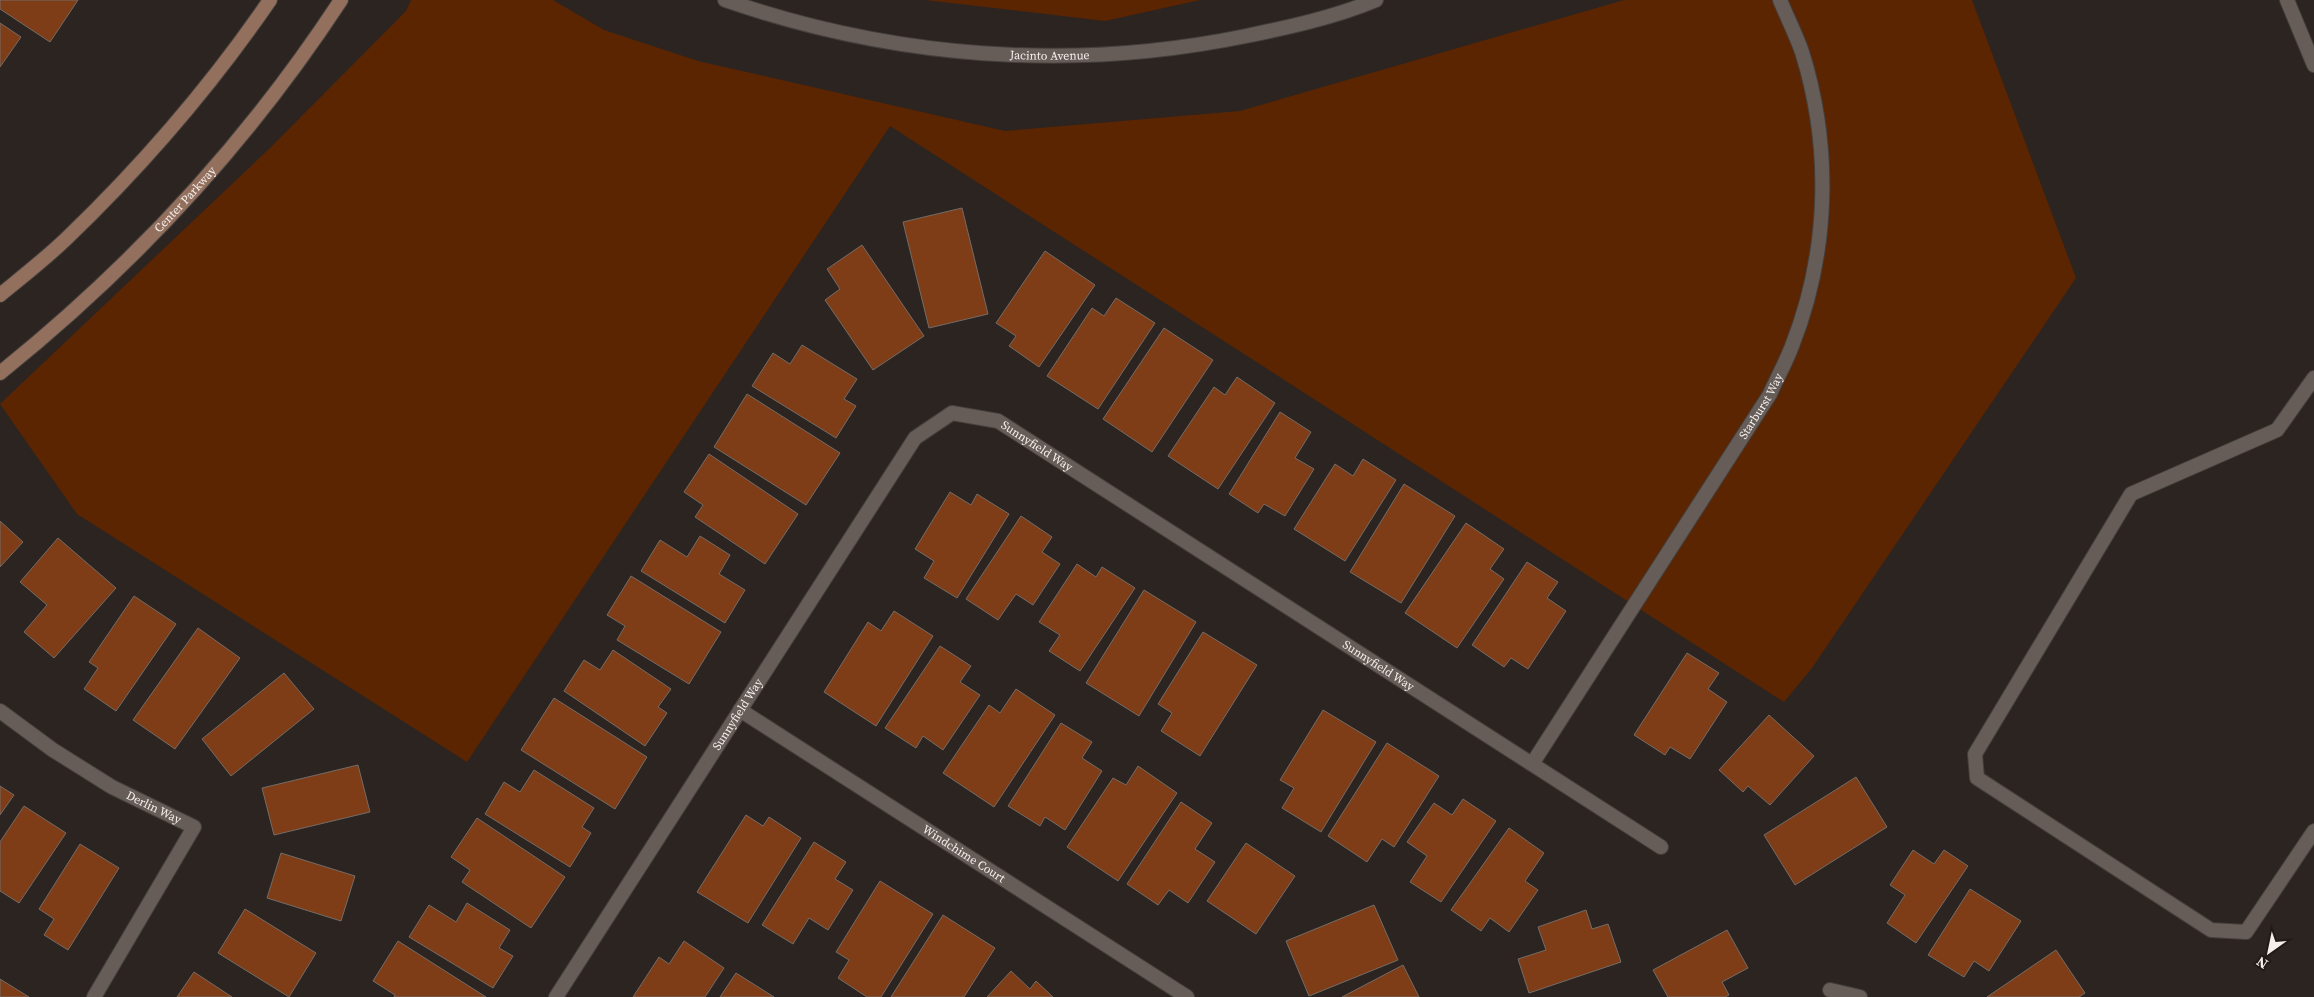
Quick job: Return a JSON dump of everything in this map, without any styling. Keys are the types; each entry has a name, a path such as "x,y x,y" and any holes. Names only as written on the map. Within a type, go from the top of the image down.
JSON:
{"main road":[{"path":"0,295 66,239 123,180 193,103 242,40 270,0"},
{"name":"Center Parkway","path":"0,373 117,271 202,184 319,34 341,0"}],"street":[{"name":"Jacinto Avenue","path":"725,0 773,17 855,38 955,53 1054,57 1121,54 1205,45 1288,28 1376,0"},
{"name":"Starburst Way","path":"1532,764 1770,394 1792,346 1806,305 1821,230 1823,177 1818,117 1802,52 1780,0"},
{"path":"2287,0 2314,65"},
{"path":"2314,378 2277,430 2131,494 1975,754 1977,778 2211,930 2246,932 2314,831"},
{"name":"Sunnyfield Way","path":"556,997 915,438 952,413 998,421 1661,847"},
{"name":"Windchime Court","path":"740,710 1187,997"},
{"name":"Derlin Way","path":"0,711 53,750 112,787 194,827 94,997"},
{"path":"1830,990 1860,997"}],"shaded area":[{"path":"411,0 553,0 604,30 698,61 1005,131 1240,111 1624,0 1972,0 2076,278 1812,668 1784,702 890,126 467,762 77,514 0,404 271,147 406,11"},
{"path":"925,0 1200,0 1105,21"}],"building":[{"path":"0,0 78,0 50,42 0,9"},
{"path":"0,23 21,37 0,67"},
{"path":"962,208 988,314 929,328 903,222"},
{"path":"862,245 924,336 873,370 825,300 840,289 827,269"},
{"path":"1045,251 1095,285 1039,367 1009,346 1016,336 996,323"},
{"path":"1116,298 1155,323 1098,409 1047,376 1092,308 1104,316"},
{"path":"1164,328 1213,360 1152,452 1103,419"},
{"path":"802,345 857,379 844,399 856,406 836,438 752,386 773,353 790,364"},
{"path":"1237,377 1275,403 1218,489 1168,456 1214,387 1225,395"},
{"path":"747,394 840,453 806,505 714,447"},
{"path":"1280,412 1311,432 1295,458 1314,469 1285,516 1264,504 1258,513 1229,494"},
{"path":"709,454 798,514 765,564 695,517 703,505 684,492"},
{"path":"1363,459 1396,480 1345,561 1294,529 1335,464 1353,476"},
{"path":"1404,484 1455,516 1401,603 1350,572"},
{"path":"950,492 971,505 977,494 1009,514 957,598 924,578 934,561 915,549"},
{"path":"1021,516 1052,537 1042,552 1060,564 1033,605 1016,594 998,620 966,599"},
{"path":"0,521 23,542 0,567"},
{"path":"1466,523 1504,549 1490,569 1504,579 1457,648 1405,613"},
{"path":"700,536 730,555 719,574 745,590 725,623 641,571 660,540 687,557"},
{"path":"58,538 116,588 54,658 24,632 47,605 20,582"},
{"path":"1527,562 1558,582 1547,598 1566,611 1528,669 1511,658 1504,667 1472,645"},
{"path":"1077,564 1096,577 1102,567 1135,588 1080,671 1049,651 1060,635 1039,622"},
{"path":"631,576 721,632 689,684 617,640 625,626 607,615"},
{"path":"1144,590 1196,622 1139,716 1086,683"},
{"path":"134,596 176,624 116,711 84,689 98,668 89,662"},
{"path":"894,611 933,636 876,726 824,692 868,622 881,631"},
{"path":"198,628 240,658 175,749 133,720"},
{"path":"1203,632 1257,665 1200,756 1161,731 1172,713 1158,704"},
{"path":"940,646 971,666 960,682 980,695 943,750 923,736 916,748 885,728"},
{"path":"613,650 671,689 658,707 667,713 645,746 564,691 584,660 600,670"},
{"path":"1687,653 1719,673 1708,689 1727,702 1690,759 1670,747 1665,755 1634,735"},
{"path":"284,673 314,709 231,776 202,739"},
{"path":"1016,689 1055,715 994,807 943,773 989,705 1000,713"},
{"path":"554,698 647,757 615,809 521,750"},
{"path":"1323,710 1376,742 1321,832 1282,808 1294,788 1280,780"},
{"path":"1769,715 1814,756 1770,805 1748,786 1743,792 1719,770"},
{"path":"1061,723 1092,742 1082,758 1102,771 1065,830 1045,817 1040,826 1008,806"},
{"path":"1387,743 1439,776 1394,847 1382,839 1367,862 1328,836"},
{"path":"358,765 370,812 274,835 262,788"},
{"path":"1138,766 1177,793 1118,881 1067,847 1113,778 1126,785"},
{"path":"534,770 594,808 582,827 591,833 570,867 485,814 504,782 520,792"},
{"path":"1856,777 1887,827 1795,885 1764,835"},
{"path":"0,786 14,795 0,815"},
{"path":"1463,799 1496,821 1441,902 1410,882 1427,856 1407,842 1434,803 1452,815"},
{"path":"1181,802 1212,823 1195,849 1215,862 1188,903 1169,890 1158,905 1127,884"},
{"path":"24,806 66,833 19,903 0,891 0,842"},
{"path":"746,815 763,826 769,817 801,838 748,923 697,892"},
{"path":"477,818 565,877 531,928 462,882 470,870 451,857"},
{"path":"1509,828 1544,853 1525,881 1538,890 1509,932 1490,918 1481,931 1451,910"},
{"path":"814,842 846,862 835,879 853,890 828,930 809,918 793,944 762,925"},
{"path":"1246,843 1295,876 1256,934 1207,901"},
{"path":"80,844 119,868 68,950 44,935 54,919 39,909"},
{"path":"1913,850 1934,864 1944,850 1968,866 1916,943 1887,923 1905,895 1890,885"},
{"path":"281,853 355,876 341,921 267,898"},
{"path":"880,881 933,914 881,997 867,997 838,978 849,960 836,952"},
{"path":"1970,889 2021,921 1989,971 1974,961 1964,977 1928,955"},
{"path":"467,903 510,930 499,948 513,956 493,988 409,937 429,905 456,922"},
{"path":"1374,905 1398,960 1309,996 1286,941"},
{"path":"245,909 316,953 289,997 218,953"},
{"path":"1586,910 1592,929 1608,924 1621,962 1529,993 1518,959 1546,950 1538,927"},
{"path":"943,915 995,948 964,997 891,997"},
{"path":"1727,930 1748,968 1722,982 1729,995 1725,997 1668,997 1653,970"},
{"path":"398,941 486,997 394,997 395,995 373,981"},
{"path":"684,941 724,968 705,997 633,997 659,957 669,964"},
{"path":"2056,950 2085,993 2079,997 1987,997"},
{"path":"1403,965 1419,997 1342,997"},
{"path":"1011,971 1030,989 1036,981 1053,997 987,997"},
{"path":"194,972 232,997 177,997"},
{"path":"736,973 774,997 720,997"},
{"path":"0,979 29,997 0,997"}]}
